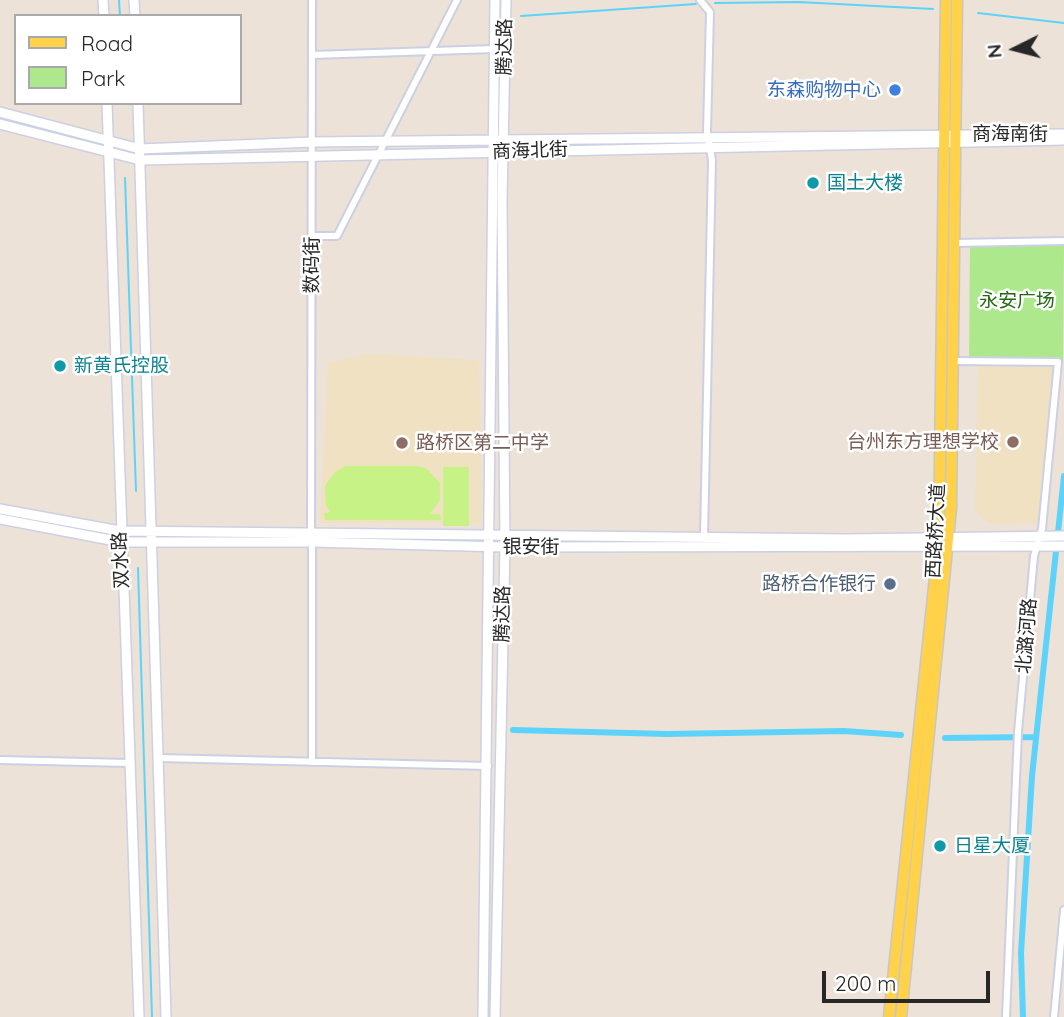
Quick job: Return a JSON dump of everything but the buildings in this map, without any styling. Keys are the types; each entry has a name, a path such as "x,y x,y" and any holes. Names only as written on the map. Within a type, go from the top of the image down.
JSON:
{"main road":[{"name":"腾达路","path":"483,1017 491,535 495,0"},
{"name":"腾达路","path":"495,1017 505,547 503,142 506,0"},
{"name":"西路桥大道","path":"901,1017 943,544 953,360 954,243 946,0"},
{"name":"西路桥大道","path":"889,1017 943,544 950,138 957,0"},
{"name":"双水路","path":"107,105 139,1017"},
{"name":"双水路","path":"138,105 166,1017"},
{"name":"商海北街","path":"0,112 140,149 312,142 709,142 950,138 1064,141"},
{"name":"商海北街","path":"0,124 140,160 503,153 709,142"},
{"name":"商海南街","path":"950,138 1064,134"},
{"name":"银安街","path":"0,509 120,531 704,536 943,544"},
{"name":"银安街","path":"0,519 121,542 312,542 505,547 1041,542 1064,546"},
{"name":"银安街","path":"1041,542 1064,536"}],"street":[{"name":"数码街","path":"311,531 312,0"},
{"path":"312,236 338,236 457,0"},
{"path":"700,0 710,12 704,536"},
{"path":"312,55 494,49"},
{"path":"954,243 1064,241"},
{"name":"北潞河路","path":"953,360 1058,362 1041,542 1017,741 1006,1017"},
{"path":"312,542 312,762"},
{"path":"159,758 488,766"},
{"path":"0,760 129,764"},
{"path":"1054,1017 1064,910"}],"shaded area":[{"name":"路桥区第二中学","path":"369,354 479,360 482,523 320,523 328,363"},
{"name":"台州东方理想学校","path":"978,365 1056,365 1042,523 992,524 982,519 975,509"}],"green space":[{"name":"永安广场","path":"970,245 1064,245 1063,364 969,362"},
{"path":"346,466 418,466 427,469 440,483 440,500 430,514 440,514 441,520 325,520 324,513 331,512 326,506 325,486 335,472"},
{"path":"443,467 469,467 469,526 443,526"}],"waterway":[{"path":"119,0 120,14"},
{"path":"715,3 799,2 933,9"},
{"path":"521,16 696,4"},
{"path":"978,13 1064,23"},
{"path":"125,178 136,491"},
{"path":"1023,1017 1021,953 1032,776 1064,476"},
{"path":"138,568 152,1017"},
{"path":"513,730 667,734 844,731 901,735"},
{"path":"945,738 1036,737"}],"place":[{"name":"东森购物中心","path":"895,90"},
{"name":"国土大楼","path":"813,183"},
{"name":"新黄氏控股","path":"60,366"},
{"name":"台州东方理想学校","path":"1013,442"},
{"name":"路桥区第二中学","path":"402,443"},
{"name":"路桥合作银行","path":"890,584"},
{"name":"日星大厦","path":"940,846"}]}
